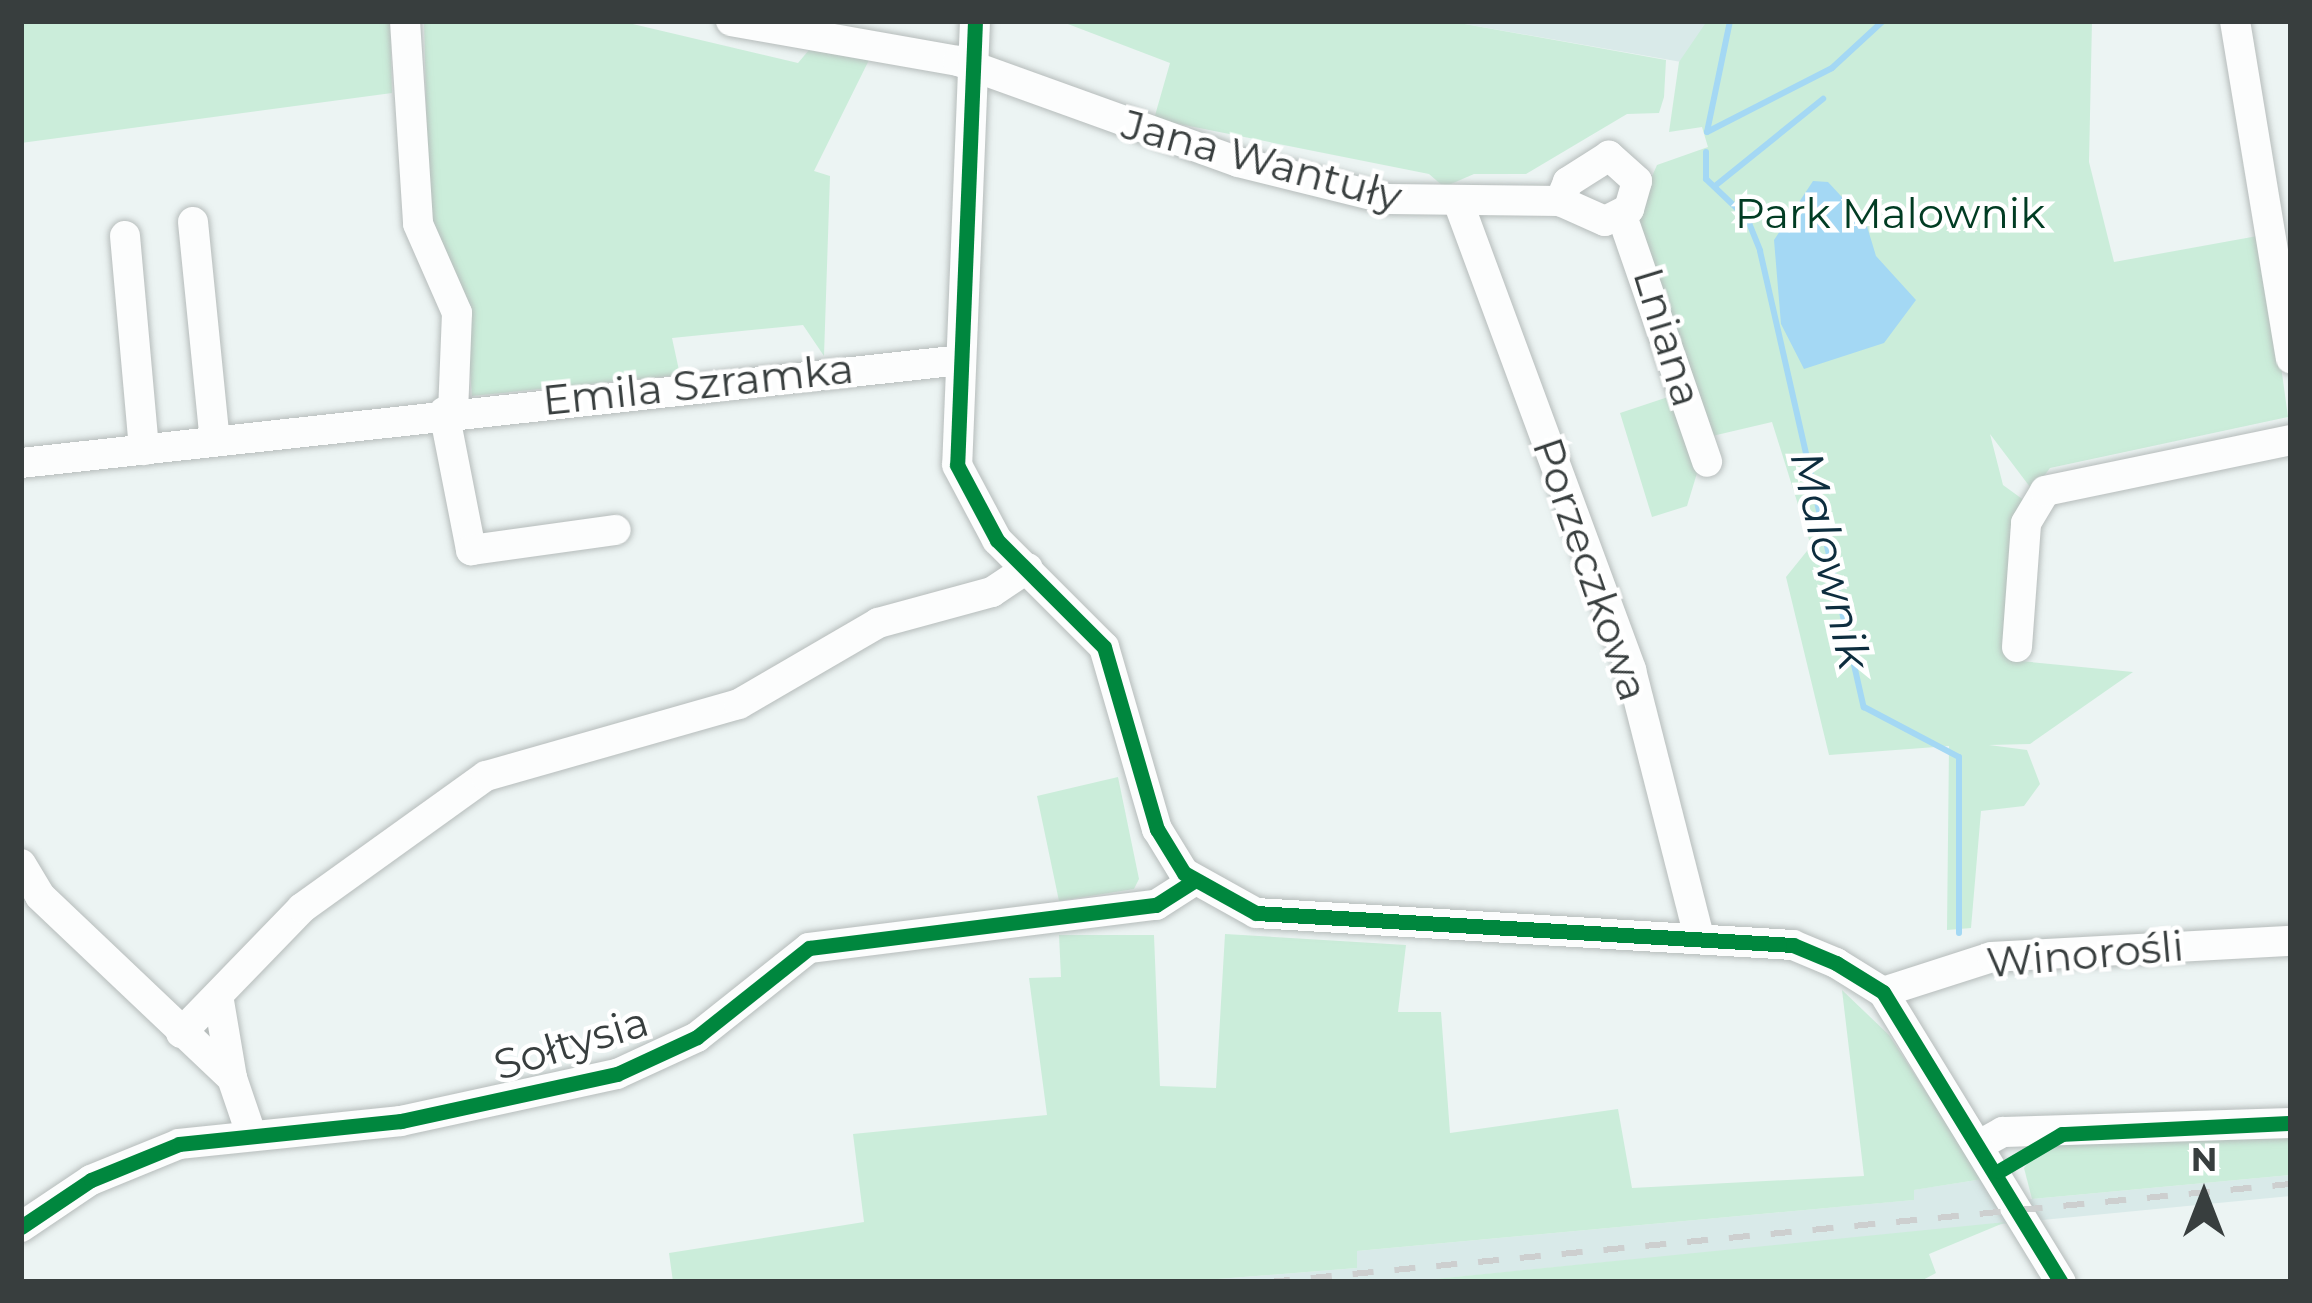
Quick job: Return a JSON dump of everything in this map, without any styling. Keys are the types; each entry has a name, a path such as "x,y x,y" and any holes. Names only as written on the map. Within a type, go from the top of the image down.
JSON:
{"street":[{"path":"405,21 418,224 457,313 449,411 471,550 616,530"},
{"name":"Jana Wantuły","path":"730,21 972,69 1238,163 1460,207 1560,201 1597,220 1622,216"},
{"path":"975,21 953,361 963,483 1028,568 1113,664 1157,829 1192,881 1256,913 1793,945 1883,992 1999,1171 2061,1282"},
{"path":"2235,21 2291,358"},
{"path":"1560,201 1568,182 1621,157 1638,194 1622,216"},
{"name":"Porzeczkowa","path":"1460,207 1631,670 1700,937"},
{"name":"Lniana","path":"1622,216 1707,462"},
{"path":"193,222 214,440"},
{"path":"125,236 143,449"},
{"name":"Emila Szramka","path":"21,463 449,411 953,361"},
{"path":"2017,647 2026,523 2045,491 2291,440"},
{"path":"181,1033 219,1001 302,908 486,776 739,704 878,623 992,592 1028,568"},
{"path":"21,864 181,1033 232,1078"},
{"name":"Sołtysia","path":"21,1227 141,1157 250,1131 400,1121 617,1074 698,1037 809,948 1156,904 1192,881"},
{"name":"Winorośli","path":"1883,992 1992,957 2291,941"},
{"path":"219,1001 232,1078 250,1131"},
{"path":"1981,1144 2003,1132 2062,1134 2291,1123"},
{"path":"1999,1171 2062,1134"}],"shaded area":[{"path":"1448,21 1707,21 1687,63"},
{"path":"2291,1175 2291,1196 1404,1282 1180,1282 1357,1268 1357,1251 1913,1200 1913,1190 1983,1179 2000,1202"}],"green space":[{"path":"21,21 390,21 392,93 21,143"},
{"path":"424,21 620,21 798,63 809,50 869,60 814,171 830,176 824,356 803,325 672,338 680,375 472,396 465,306 429,225"},
{"path":"1060,21 1448,21 1666,60 1664,97 1659,113 1627,114 1526,174 1474,174 1444,187 1429,174 1154,119 1170,63"},
{"name":"Park Malownik","path":"1707,21 2092,21 2089,162 2114,262 2263,235 2288,417 2050,468 2033,491 1990,434 2003,485 2025,501 2010,530 2010,660 2133,672 2030,744 1989,745 2027,750 2040,784 2024,806 1981,811 1971,928 1947,930 1949,746 1829,755 1786,577 1811,546 1772,422 1708,437 1687,506 1652,517 1620,413 1692,389 1633,219 1657,165 1708,147 1702,127 1669,132 1679,62"},
{"path":"1118,777 1139,879 1134,889 1059,901 1037,796"},
{"path":"1225,934 1406,945 1398,1012 1441,1012 1450,1133 1618,1109 1632,1188 1864,1176 1842,990 1889,1035 1983,1179 1914,1190 1914,1200 1357,1251 1357,1268 1180,1282 673,1282 669,1253 864,1222 853,1134 1047,1115 1029,978 1061,977 1059,935 1154,935 1160,1086 1216,1088"},
{"path":"2291,1131 2291,1175 2032,1199 2024,1168 2041,1146"},
{"path":"2006,1222 1929,1254 1936,1273 1919,1282 1404,1282"}],"water":[{"path":"1813,181 1828,182 1866,223 1876,256 1916,300 1884,343 1804,369 1781,324 1774,240"}],"waterway":[{"path":"1707,132 1730,21"},
{"name":"Malownik","path":"1707,132 1832,68 1883,21"},
{"path":"1715,186 1823,99"},
{"name":"Malownik","path":"1706,152 1706,179 1747,218 1760,251 1864,707 1959,757 1959,933"}],"railway":[{"path":"1269,1282 2291,1184"}],"cycle path":[{"path":"975,21 957,465 997,540 1104,647 1157,829 1184,873 1256,913 1793,945 1836,963 1883,992 2061,1282"},
{"path":"21,1227 91,1180 179,1144 401,1121 617,1074 697,1037 809,948 1156,905 1192,882"},
{"path":"1999,1171 2062,1134 2291,1123"}]}
